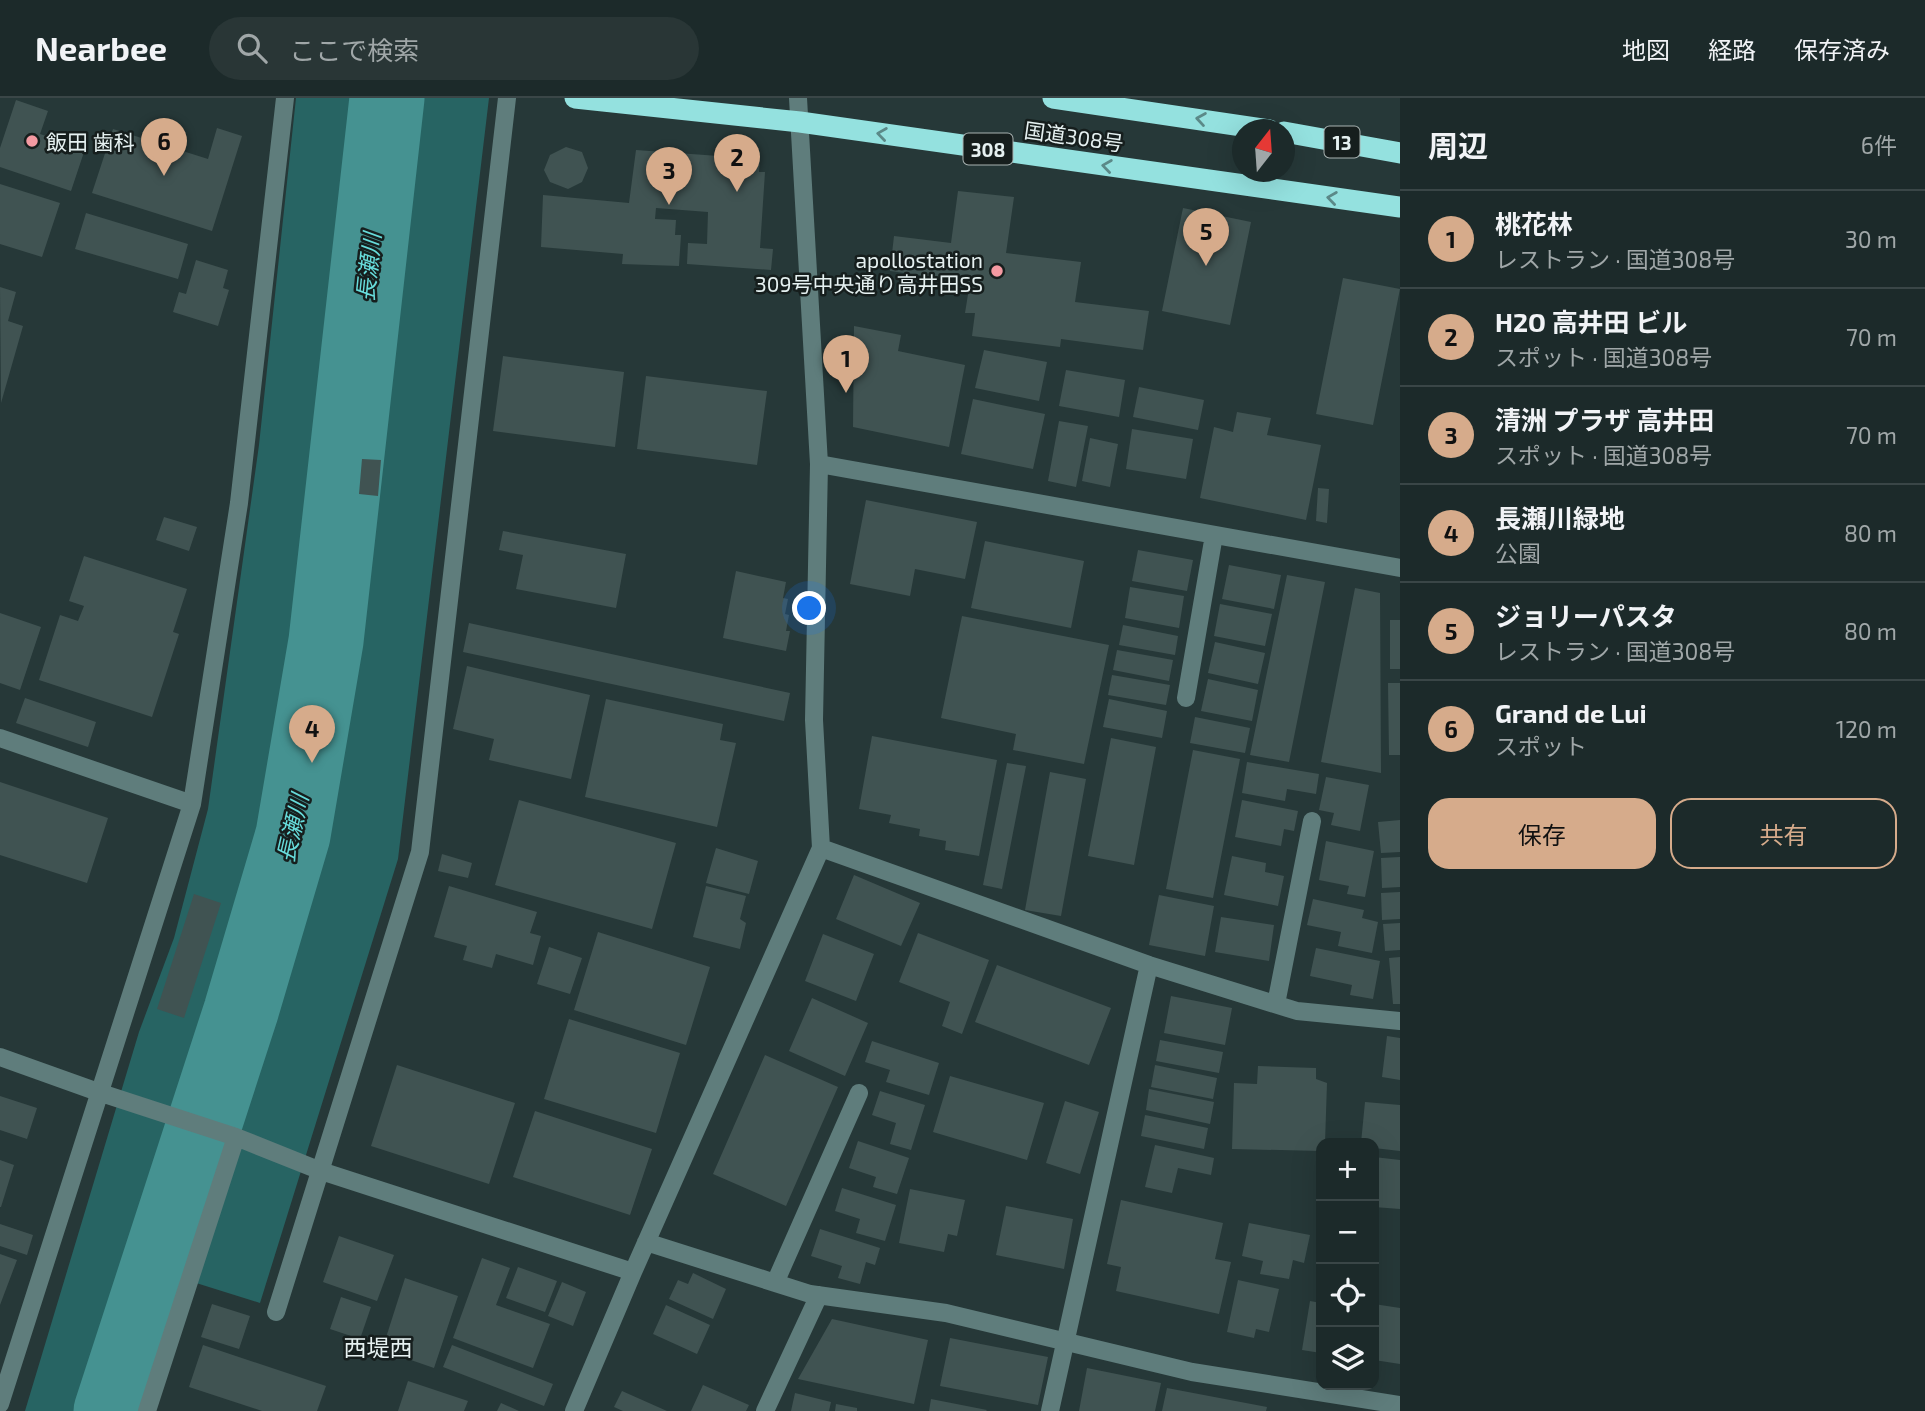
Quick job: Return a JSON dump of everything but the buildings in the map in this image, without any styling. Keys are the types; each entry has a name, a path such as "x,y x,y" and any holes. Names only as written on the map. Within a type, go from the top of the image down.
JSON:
{"highway":[{"name":"国道308号","path":"575,98 800,122 1400,207"},
{"path":"1054,98 1232,124"},
{"name":"13","path":"1295,134 1400,153"}],"street":[{"path":"0,1404 192,804 239,503 285,98"},
{"path":"276,1312 420,852 507,98"},
{"path":"574,1411 821,848 814,720 819,464 798,98"},
{"path":"819,464 1400,568"},
{"path":"1186,698 1214,535"},
{"path":"0,738 192,804"},
{"path":"1276,1004 1312,821"},
{"path":"821,848 1149,965 1297,1011 1400,1021"},
{"path":"1050,1411 1149,965"},
{"path":"0,1057 231,1135 321,1171 633,1272"},
{"path":"775,1283 859,1093"},
{"path":"147,1411 231,1135"},
{"path":"646,1242 819,1295 946,1313 1192,1372 1400,1405"},
{"path":"765,1411 819,1295"}],"shaded area":[{"path":"296,98 489,98 398,859 260,1303 177,1277 130,1411 25,1411 139,1032 174,938 208,809 259,445"}],"waterway":[{"name":"長瀬川","path":"111,1411 241,1011 293,835 326,641 387,98"}],"place":[{"name":"飯田 歯科","path":"32,141"},
{"name":"Grand de Lui","path":"164,176"},
{"name":"H2O 高井田 ビル","path":"737,192"},
{"name":"清洲 プラザ 高井田","path":"669,205"},
{"name":"ジョリーパスタ","path":"1206,266"},
{"name":"apollostation 309号中央通り高井田SS","path":"997,271"},
{"name":"桃花林","path":"846,393"},
{"name":"長瀬川緑地","path":"312,763"}],"district":[{"name":"西堤西","path":"378,1347"}]}
